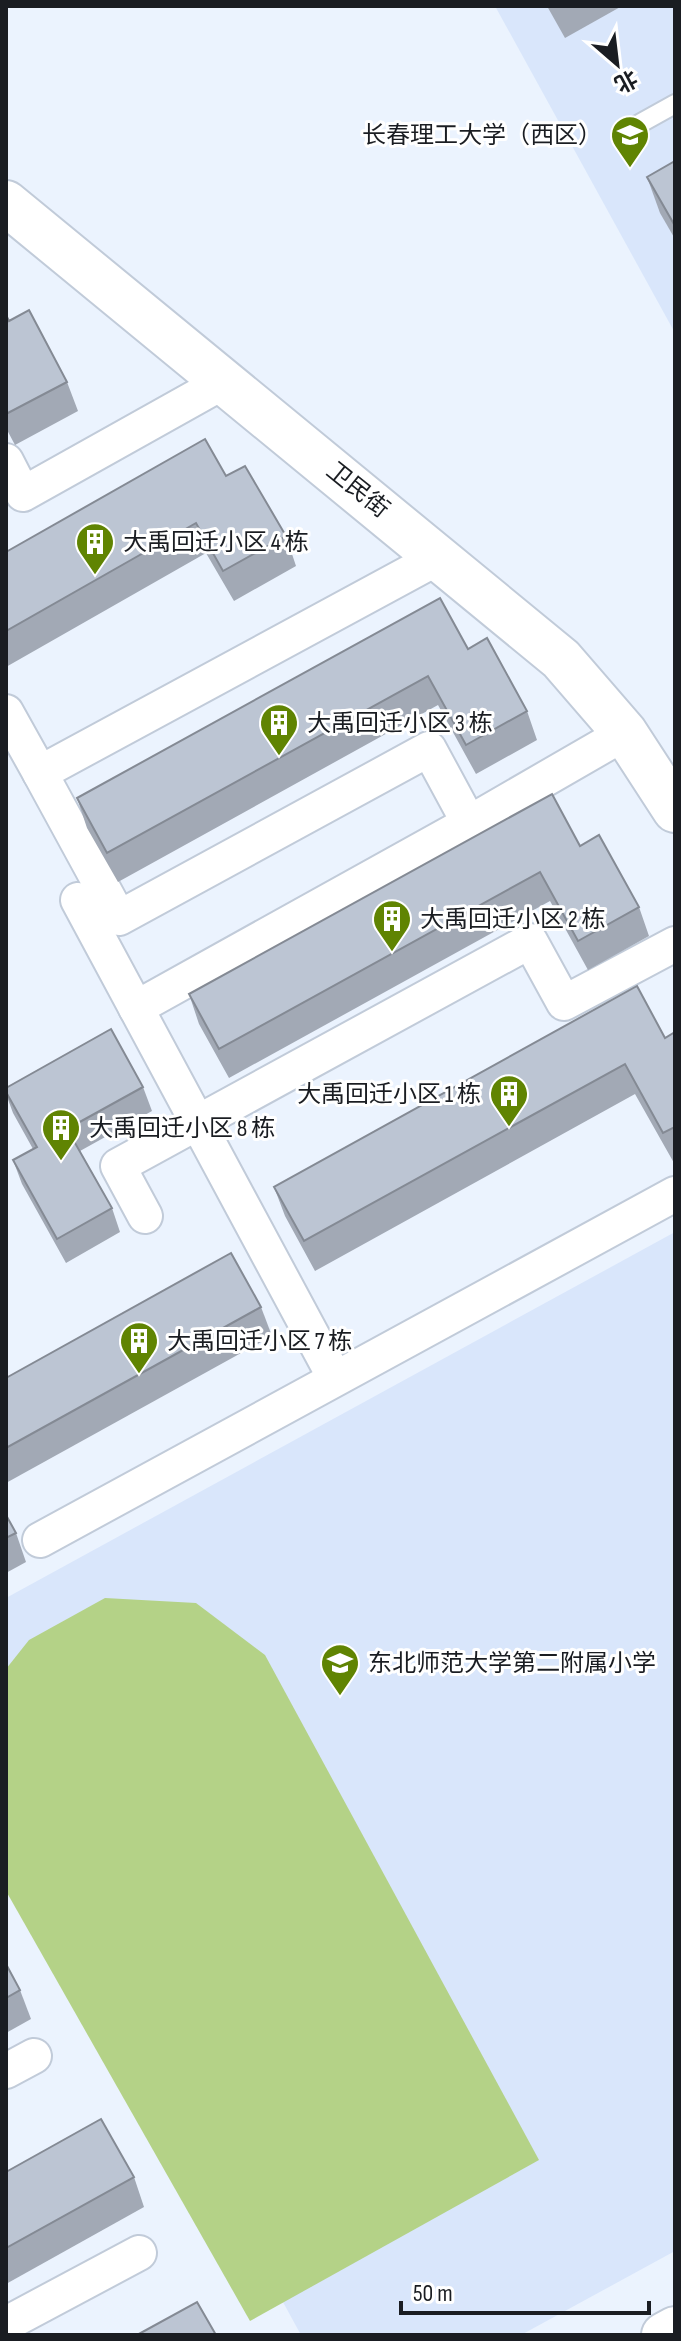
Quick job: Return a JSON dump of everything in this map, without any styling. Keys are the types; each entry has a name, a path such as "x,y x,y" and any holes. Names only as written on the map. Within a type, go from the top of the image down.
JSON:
{"street":[{"name":"卫民街","path":"6,203 561,659 625,733 675,810"},
{"path":"6,461 23,494 225,381"},
{"path":"40,773 439,557"},
{"path":"6,712 119,918 429,749 469,823"},
{"path":"136,1008 625,733"},
{"path":"78,900 335,1378"},
{"path":"145,1216 118,1166 530,941 564,1003 675,944"},
{"path":"40,1540 675,1194"},
{"path":"6,2324 139,2253"},
{"path":"664,2335 675,2329"}],"lane":[{"path":"639,124 675,104"}],"shaded area":[{"name":"长春理工大学（西区）","path":"495,6 675,6 675,333"},
{"name":"东北师范大学第二附属小学","path":"675,1232 675,2251 521,2335 301,2335 6,1796 6,1598"}],"green space":[{"path":"105,1598 196,1603 265,1655 539,2160 250,2321 6,1891 6,1669 29,1640"}],"building":[{"path":"675,161 675,226 647,177"},
{"path":"29,310 67,382 6,414 6,315 9,321"},
{"path":"205,439 226,476 245,466 286,536 223,571 196,523 6,631 6,552"},
{"path":"440,598 468,649 487,638 527,711 466,745 428,676 107,853 77,798"},
{"path":"552,794 580,846 599,835 639,907 578,941 540,872 219,1049 189,994"},
{"path":"637,986 665,1038 675,1032 675,1127 663,1133 625,1064 304,1241 274,1187"},
{"name":"大禹回迁小区 8 栋","path":"111,1029 143,1087 67,1129 112,1208 57,1239 13,1160 37,1147 6,1088"},
{"path":"231,1253 261,1307 6,1448 6,1378"},
{"path":"6,1515 16,1533 6,1538"},
{"path":"6,1964 20,1990 6,1998"},
{"path":"101,2119 134,2177 6,2248 6,2172"},
{"path":"197,2302 216,2335 137,2335"}],"place":[{"name":"长春理工大学（西区）","path":"630,169"},
{"name":"大禹回迁小区 4 栋","path":"95,576"},
{"name":"大禹回迁小区 3 栋","path":"279,757"},
{"name":"大禹回迁小区 2 栋","path":"392,953"},
{"name":"大禹回迁小区 1 栋","path":"509,1128"},
{"name":"大禹回迁小区 8 栋","path":"61,1162"},
{"name":"大禹回迁小区 7 栋","path":"139,1375"},
{"name":"东北师范大学第二附属小学","path":"340,1697"}]}
